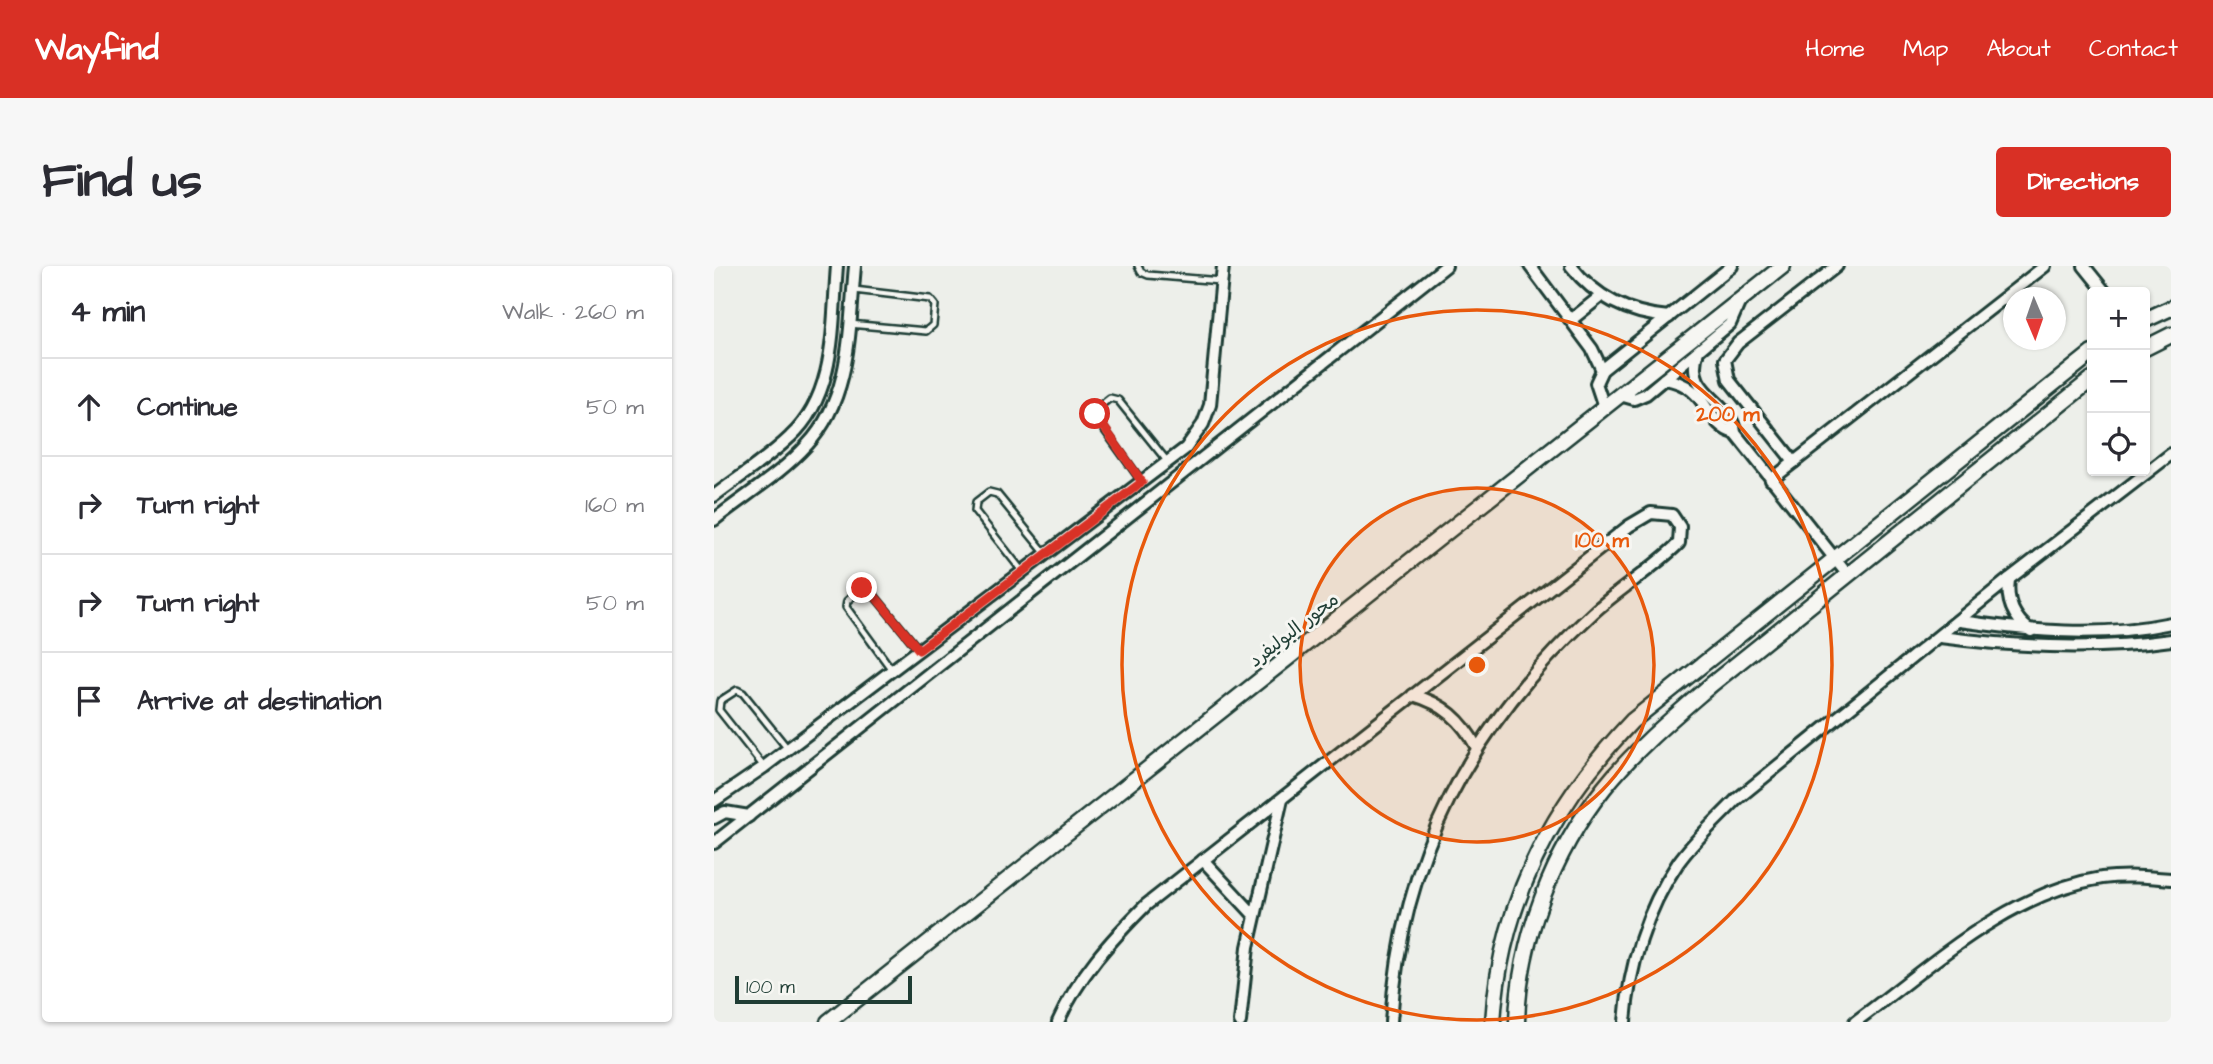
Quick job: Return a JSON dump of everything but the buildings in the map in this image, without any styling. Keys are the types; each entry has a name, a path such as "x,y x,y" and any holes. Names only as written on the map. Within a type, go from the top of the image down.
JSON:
{"street":[{"path":"714,496 791,436 814,406 830,357 837,266"},
{"path":"714,520 798,454 816,435 830,411 841,385 855,266"},
{"path":"714,801 788,749 1168,463 1193,441 1207,415 1223,266"},
{"path":"714,843 1446,266"},
{"path":"1530,266 1571,320 1602,370"},
{"path":"1571,266 1601,296 1633,311 1669,317"},
{"path":"1604,407 1596,383 1602,370 1732,266"},
{"name":"محور البوليفرد","path":"828,1022 1783,266"},
{"path":"1794,462 1729,380 1724,360 1738,343 1837,266"},
{"path":"1772,480 2045,266"},
{"path":"2084,266 2101,287"},
{"path":"1571,320 1601,296"},
{"path":"1620,395 1638,398 1664,379 1730,324 1741,299"},
{"path":"2150,318 2171,308"},
{"path":"2150,345 2171,334"},
{"path":"1698,351 1695,365 1697,379 1716,410 1722,427 1735,433 1847,574"},
{"path":"1493,1022 1499,962 1521,891 1550,827 1596,759 1632,721 2087,357"},
{"path":"1664,379 1688,386 1716,410"},
{"path":"1517,1022 1524,966 1542,900 1571,838 1604,788 1653,735 1847,574 2087,383"},
{"path":"1625,1022 1637,950 1655,904 1678,863 1737,799 2009,579 2171,454"},
{"path":"1058,1022 1088,968 1106,945 1146,905 1641,517 1657,512 1672,516 1680,527 1679,542 1560,645 1477,748 1446,801 1412,888 1399,948 1391,1022"},
{"path":"2009,579 2008,596 2014,612 2031,631"},
{"path":"1960,621 2031,631 2108,631 2171,623"},
{"path":"1940,637 2058,647 2113,646 2171,640"},
{"path":"1413,695 1430,700 1452,714 1469,732 1477,748"},
{"path":"1240,1022 1241,990 1254,915 1282,799"},
{"path":"714,818 725,812 750,816"},
{"path":"1203,860 1254,915"},
{"path":"1855,1022 2006,912 2038,897 2102,878 2171,879"}],"lane":[{"path":"1138,266 1141,272 1148,275 1222,281"},
{"path":"849,324 926,331 933,325 935,305 930,299 852,290"},
{"path":"1142,482 1096,418 1096,409 1110,398 1118,400 1168,463"},
{"path":"1023,572 975,511 976,502 989,492 996,493 1046,554"},
{"path":"892,670 846,607 847,601 859,590 869,589 919,650"},
{"path":"764,767 719,710 720,701 730,692 737,690 743,693 788,749"}],"route":[{"path":"862,588 869,589 886,607 919,650 1142,482 1095,414"}]}
